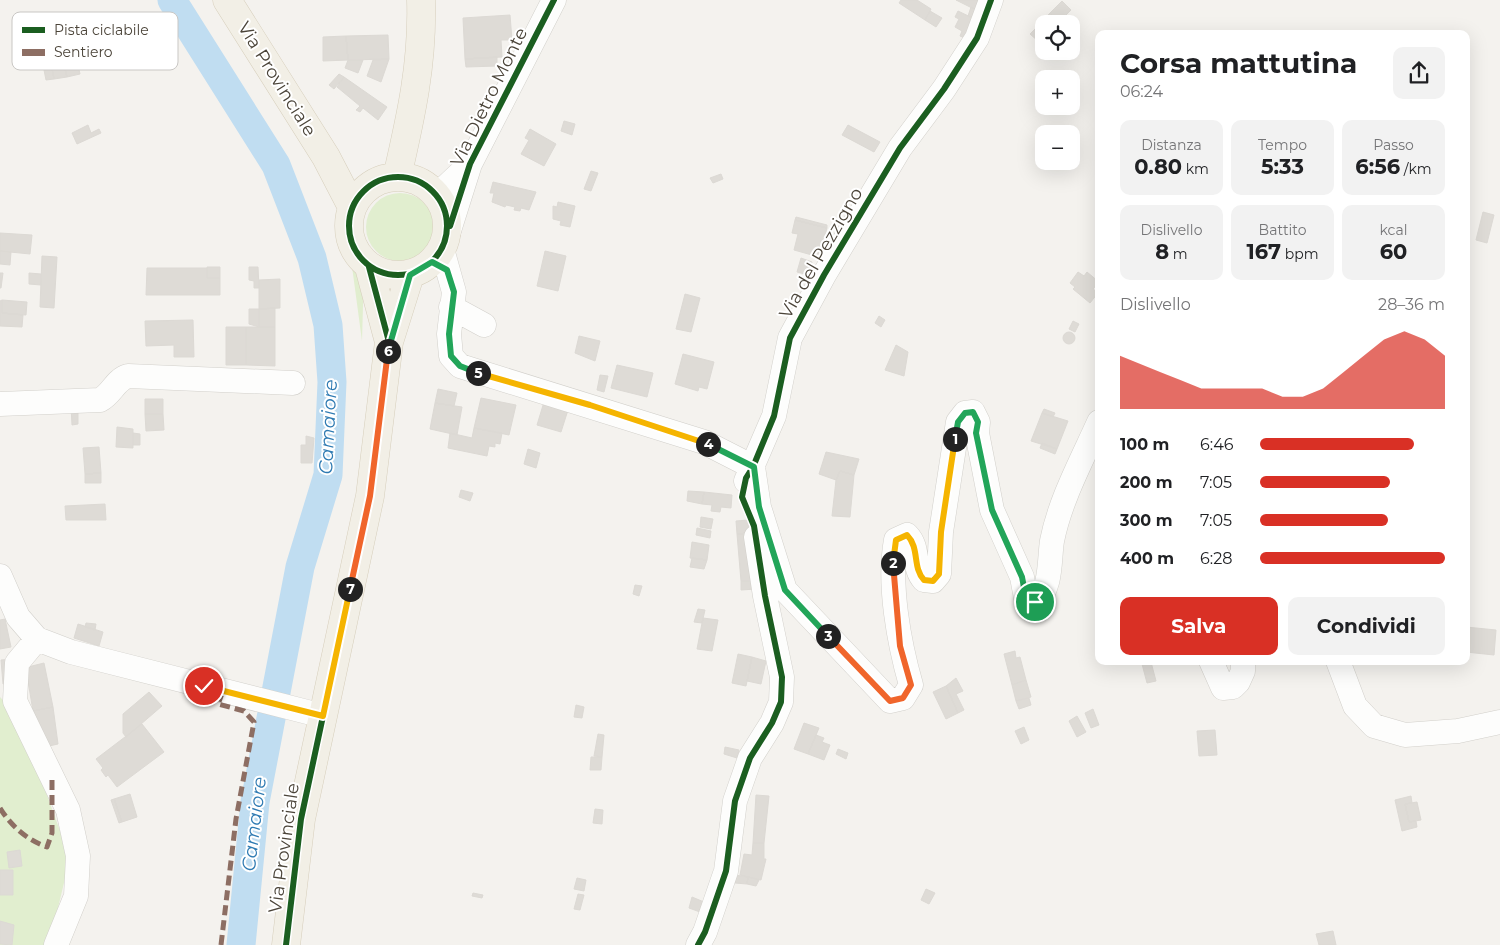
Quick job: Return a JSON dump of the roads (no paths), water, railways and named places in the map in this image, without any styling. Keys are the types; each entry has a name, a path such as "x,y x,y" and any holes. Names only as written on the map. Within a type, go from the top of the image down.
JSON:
{"main road":[{"name":"Via Provinciale","path":"227,0 326,157 360,197 348,223 350,240 357,255 370,267 382,273 396,276 436,259"},
{"path":"397,177 416,99 422,23 421,0"},
{"name":"Via Provinciale","path":"389,342 436,259 446,214 430,189 416,99"},
{"path":"360,197 381,179 397,177 411,178 430,189"},
{"name":"Via Provinciale","path":"286,945 300,819 370,496 389,342 370,267"}],"street":[{"name":"Via Dietro Monte","path":"436,259 470,164 554,0"},
{"name":"Via del Pezzigno","path":"698,945 705,932 726,871 735,801 750,758 772,724 781,702 782,677 765,596 754,526 742,497 746,478 754,467 774,416 790,338 824,275 900,148 944,89 977,38 991,0"},
{"name":"Via Dietro Monte","path":"430,189 470,164"},
{"path":"436,259 454,292 449,334 451,356 460,366 704,442 754,467 759,507 785,590 890,701 903,698 911,685 900,646 892,558 896,540 907,535 914,542 918,573 924,580 933,581 939,574 941,532 958,422 965,413 973,412 978,422 976,433 992,510 1022,577 1026,598 1035,602 1040,598 1046,583 1052,540 1060,512 1095,431"},
{"path":"451,308 484,325"},
{"path":"0,404 100,400 110,395 119,379 128,376 293,383"},
{"path":"0,576 18,617 37,639 71,652 323,716"},
{"path":"37,639 17,663 15,701 68,810 78,856 76,896 56,945"},
{"path":"1213,665 1223,688 1234,688 1238,682 1242,665"},
{"path":"1340,665 1355,706 1374,726 1404,735 1458,732 1500,722"}],"waterway":[{"name":"Camaiore","path":"172,0 276,165 312,258 328,325 332,382 328,475 300,567 255,802 241,945"}]}
